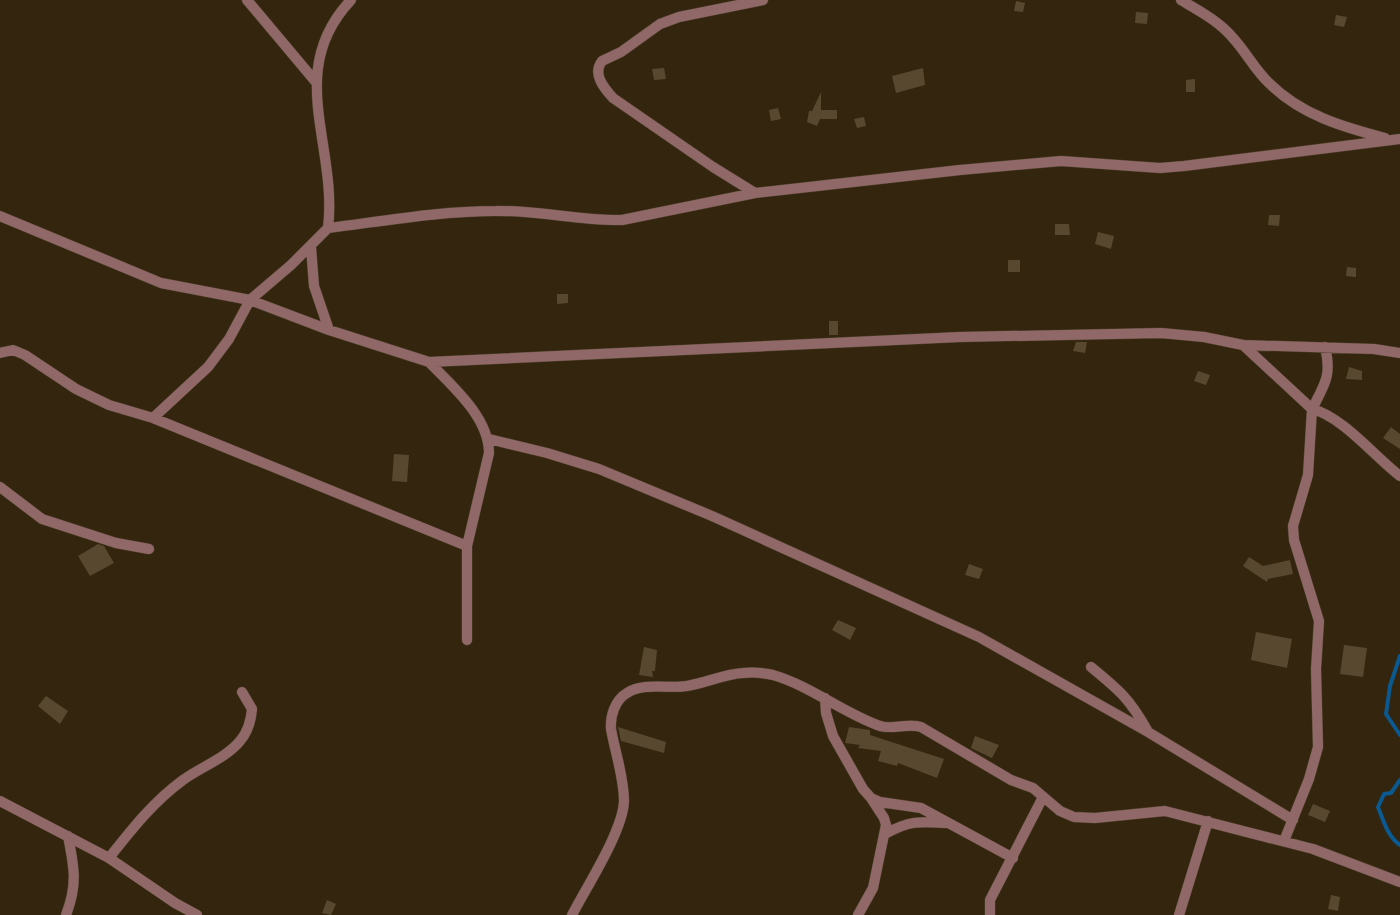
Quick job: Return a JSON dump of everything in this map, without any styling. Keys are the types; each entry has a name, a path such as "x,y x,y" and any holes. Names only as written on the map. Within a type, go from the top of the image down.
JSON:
{"street":[{"path":"247,0 315,81"},
{"path":"328,228 328,182 315,81 323,42 342,10 351,0"},
{"path":"755,193 713,168 613,98 602,86 598,69 602,60 621,52 660,24 679,17 763,0"},
{"path":"1180,0 1205,14 1233,38 1269,83 1320,119 1395,139"},
{"path":"1196,0 1205,14"},
{"path":"153,418 208,368 229,339 250,300 311,247 328,228 462,212 498,211 603,221 622,220 755,193 1061,161 1160,168 1184,166 1395,139"},
{"path":"0,216 161,284 250,300 329,330 428,362 941,338 1152,333 1204,337 1243,345 1325,347 1400,353"},
{"path":"311,247 314,286 329,330"},
{"path":"1243,345 1312,409 1323,412 1338,421 1400,476"},
{"path":"1284,841 1318,747 1316,669 1319,621 1294,540 1294,526 1308,475 1312,409 1327,378 1328,361 1325,347"},
{"path":"0,353 13,350 25,355 76,389 109,405 153,418 467,546"},
{"path":"428,362 462,399 483,427 489,439 488,453 467,546 467,640"},
{"path":"489,439 599,468 712,516 979,637 1148,732 1293,820"},
{"path":"0,487 42,519 116,543 149,550"},
{"path":"1091,667 1124,694 1148,732"},
{"path":"572,915 618,826 623,810 623,789 610,719 621,698 628,692 646,688 686,686 740,673 774,676 825,698 881,726 905,724 921,727 1011,780 1033,788 1060,811 1074,817 1095,818 1165,811 1313,849 1400,882"},
{"path":"109,858 156,802 182,781 240,742 247,731 252,710 242,692"},
{"path":"825,698 826,713 834,736 863,789 884,818 886,825 871,892 858,915"},
{"path":"990,915 990,900 1043,797"},
{"path":"871,798 880,802 921,808 1013,858"},
{"path":"0,801 109,858 196,915"},
{"path":"885,834 902,825 916,821 950,823"},
{"path":"1178,915 1208,821"},
{"path":"66,915 74,895 75,881 68,836"}],"building":[{"path":"1016,1 1025,3 1023,12 1014,11"},
{"path":"1136,12 1148,13 1147,24 1135,23"},
{"path":"1336,15 1347,17 1344,27 1334,25"},
{"path":"664,68 666,79 654,80 652,69"},
{"path":"923,68 925,85 896,93 892,76"},
{"path":"1195,79 1195,92 1186,92 1186,80"},
{"path":"821,92 821,110 837,110 837,119 820,119 817,126 807,122 809,111 812,111"},
{"path":"778,108 781,119 771,121 769,110"},
{"path":"864,117 866,126 857,128 854,119"},
{"path":"1269,215 1280,215 1279,226 1268,225"},
{"path":"1055,224 1069,224 1070,235 1055,235"},
{"path":"1098,232 1114,236 1111,249 1095,244"},
{"path":"1008,260 1020,260 1020,272 1008,272"},
{"path":"1347,267 1356,268 1356,277 1346,276"},
{"path":"557,294 568,294 568,303 557,304"},
{"path":"829,321 838,321 838,335 829,335"},
{"path":"1076,342 1087,342 1085,353 1073,351"},
{"path":"1349,367 1362,371 1362,380 1346,379"},
{"path":"1198,371 1210,375 1206,385 1194,381"},
{"path":"1391,427 1400,434 1400,449 1383,438"},
{"path":"394,454 409,455 407,482 392,481"},
{"path":"98,544 104,546 114,563 90,576 78,556"},
{"path":"1249,557 1263,566 1290,560 1293,574 1268,579 1267,582 1243,566"},
{"path":"969,564 983,569 979,579 965,575"},
{"path":"838,620 856,628 850,640 832,630"},
{"path":"1256,632 1292,639 1287,668 1251,660"},
{"path":"1344,645 1367,648 1363,677 1340,674"},
{"path":"644,647 657,650 655,671 652,671 653,677 639,675"},
{"path":"46,696 68,711 60,724 38,706"},
{"path":"618,727 666,742 664,753 621,741"},
{"path":"849,727 870,730 870,735 944,759 937,778 898,763 897,766 878,761 881,751 858,748 860,745 845,743"},
{"path":"975,736 999,745 992,758 971,748"},
{"path":"1313,804 1330,811 1325,822 1308,815"},
{"path":"1331,895 1340,897 1338,911 1328,909"},
{"path":"327,900 336,904 331,915 322,913"}],"waterway":[{"path":"1400,656 1390,686 1386,714 1400,735"},
{"path":"1400,780 1391,793 1384,794 1378,807 1389,833 1400,845"}]}
